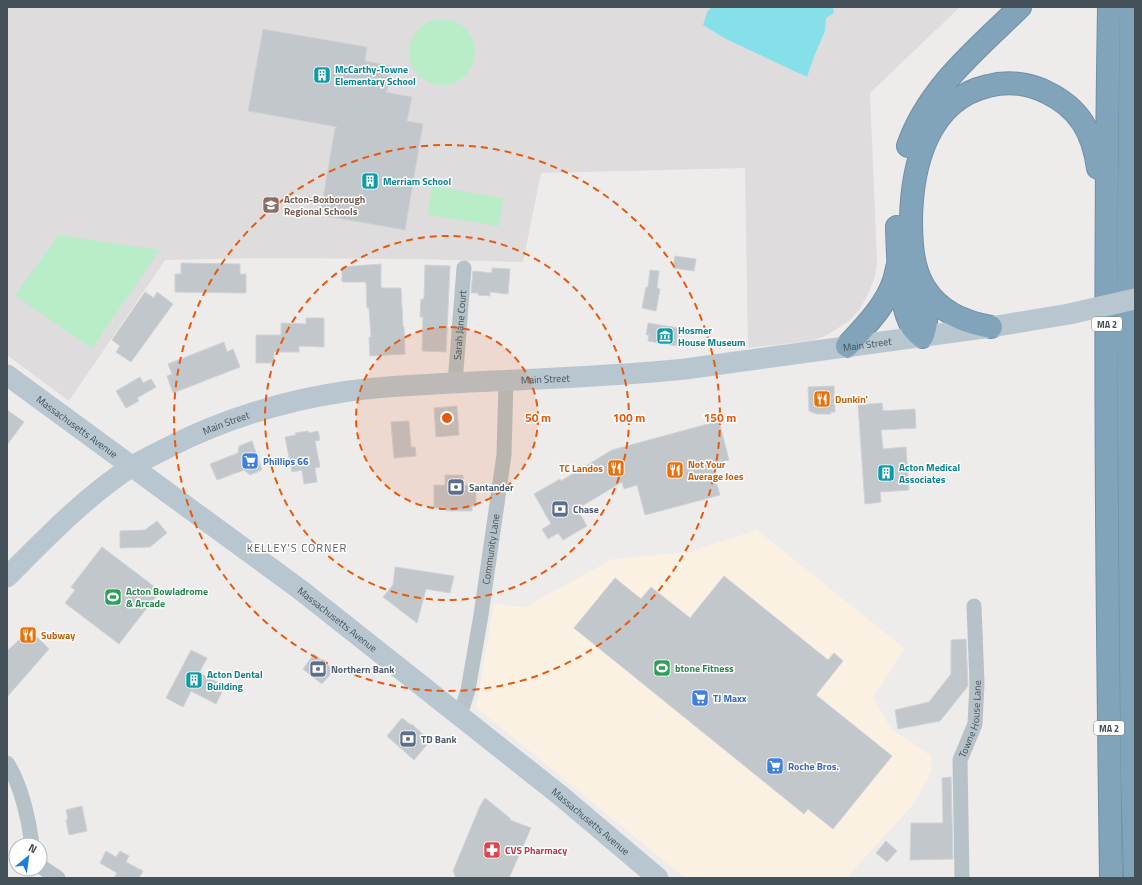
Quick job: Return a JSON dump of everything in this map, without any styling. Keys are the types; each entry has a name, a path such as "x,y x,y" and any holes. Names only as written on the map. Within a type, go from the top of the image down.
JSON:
{"highway":[{"path":"922,337 912,327 907,316 900,280 897,216 900,181 908,146 921,116 949,77 1020,7"},
{"name":"MA 2","path":"1109,7 1107,226 1108,714 1111,878"},
{"name":"MA 2","path":"1131,7 1129,403 1135,878"},
{"path":"922,337 926,319 924,299 917,272 912,240 911,205 916,171 923,147 932,128 944,111 964,95 987,86 1010,83 1037,88 1061,100 1078,116 1088,130 1094,147 1107,226"},
{"path":"847,346 874,316 890,291 897,270 898,251"},
{"path":"917,272 928,292 944,309 965,321 991,327"},
{"path":"1129,403 1135,433"}],"main road":[{"name":"Main Street","path":"7,577 62,522 104,487 133,467 204,431 251,414 294,401 364,389 654,372 991,327 1069,314 1135,299"},
{"name":"Massachusetts Avenue","path":"7,375 298,588 561,796 658,878"}],"street":[{"name":"Sarah Jane Court","path":"455,383 464,268"},
{"name":"Community Lane","path":"460,715 468,690 485,590 500,482 504,449 506,380"},
{"name":"Towne House Lane","path":"962,878 960,760 975,724 977,683 974,606"},
{"path":"7,764 14,774 30,826 31,837"},
{"path":"48,871 58,878"}],"shaded area":[{"name":"Acton-Boxborough Regional Schools","path":"7,7 960,7 870,93 877,264 874,280 860,309 850,320 825,336 811,341 748,348 745,168 541,173 523,262 417,259 259,258 165,260 69,401 7,355"},
{"path":"757,530 904,648 873,698 891,729 931,756 931,771 924,786 910,808 846,878 685,878 476,707 494,604 525,607 613,559 690,552"}],"green space":[{"path":"442,19 455,21 465,29 473,39 475,52 473,65 465,75 455,83 442,85 429,83 419,75 411,65 409,52 411,39 419,29 429,21"},
{"path":"432,186 503,198 499,226 428,215"},
{"path":"59,235 159,250 92,349 15,295"}],"water":[{"path":"712,7 831,7 833,8 834,13 826,18 825,31 807,77 726,39 703,25 707,12"}],"building":[{"path":"263,29 367,47 365,61 392,66 387,91 385,92 412,97 407,121 423,124 405,230 320,215 335,128 337,127 248,111"},
{"path":"675,256 696,259 694,271 673,268"},
{"path":"181,263 240,264 240,274 246,274 246,293 175,292 175,274 181,274"},
{"path":"381,264 381,288 401,288 405,354 370,356 369,337 371,337 369,308 367,308 366,282 342,282 342,267"},
{"path":"425,265 450,266 446,352 422,351 423,317 420,317 421,299 424,299"},
{"path":"492,268 510,269 508,294 490,292 490,296 471,293 473,271 492,273"},
{"path":"650,270 659,271 657,288 660,289 656,311 642,308 646,287 648,287"},
{"path":"145,292 154,298 157,292 173,304 131,362 116,352 120,346 112,340"},
{"path":"306,318 324,318 324,347 299,346 299,352 274,352 274,363 256,363 256,335 281,335 281,323 306,324"},
{"path":"648,323 679,328 676,346 648,341 649,335 646,335"},
{"path":"224,342 227,352 233,349 240,367 173,393 167,376 172,374 168,364"},
{"path":"140,377 143,383 151,379 156,387 137,398 139,401 126,408 116,391"},
{"path":"834,386 835,412 831,412 831,414 817,414 809,411 808,387"},
{"name":"Acton Medical Associates","path":"882,403 883,411 915,409 916,428 881,430 883,449 906,447 909,490 880,492 881,502 865,504 858,405"},
{"path":"457,406 459,435 436,437 434,408"},
{"path":"7,410 24,422 7,445"},
{"path":"409,421 411,447 415,447 416,456 394,458 391,422"},
{"path":"719,421 729,460 711,465 720,495 645,515 637,485 624,489 622,482 577,509 587,526 563,540 558,533 548,539 542,529 551,524 534,494 560,479 561,481 612,450"},
{"path":"308,431 309,433 318,431 320,440 315,441 320,467 315,468 317,482 304,484 302,470 292,472 285,437 296,435 295,433"},
{"path":"252,441 262,470 250,475 244,470 217,480 210,464 238,453 239,446"},
{"path":"445,475 463,475 463,485 471,485 471,487 476,487 476,506 472,507 472,511 446,511 445,508 434,508 434,485 445,485"},
{"path":"157,521 167,533 150,547 120,548 120,531 145,530"},
{"name":"Acton Bowladrome & Arcade","path":"102,547 160,591 119,644 65,603 75,590 71,587"},
{"path":"395,567 454,576 450,593 426,589 417,623 383,597 393,585"},
{"path":"724,576 828,660 834,653 843,661 816,695 892,756 833,829 808,809 804,814 574,628 615,578 641,599 651,587 690,618"},
{"path":"30,630 49,649 7,697 7,651"},
{"path":"966,639 968,686 940,721 898,729 895,710 929,702 951,674 951,640"},
{"name":"Acton Dental Building","path":"191,650 207,658 199,673 225,686 216,704 191,691 183,707 166,698"},
{"name":"Northern Bank","path":"314,654 334,670 322,684 303,669"},
{"name":"TD Bank","path":"402,718 411,725 412,724 430,741 414,760 387,736"},
{"path":"951,777 953,859 910,860 911,823 943,823 942,778"},
{"name":"CVS Pharmacy","path":"485,798 510,818 510,820 531,828 509,878 456,878 453,871 480,806"},
{"path":"82,806 87,831 69,835 66,810"},
{"path":"886,841 897,851 887,862 876,853"},
{"path":"106,851 116,857 120,851 129,856 126,862 143,871 139,878 114,878 117,873 100,863"}],"place":[{"name":"McCarthy-Towne Elementary School","path":"322,75"},
{"name":"Merriam School","path":"370,181"},
{"name":"Acton-Boxborough Regional Schools","path":"271,205"},
{"name":"Hosmer House Museum","path":"665,336"},
{"name":"Dunkin'","path":"822,399"},
{"name":"Phillips 66","path":"250,461"},
{"name":"TC Landos","path":"616,468"},
{"name":"Not Your Average Joes","path":"675,470"},
{"name":"Acton Medical Associates","path":"886,473"},
{"name":"Santander","path":"456,487"},
{"name":"Chase","path":"560,509"},
{"name":"Acton Bowladrome & Arcade","path":"113,597"},
{"name":"Subway","path":"28,635"},
{"name":"btone Fitness","path":"662,668"},
{"name":"Northern Bank","path":"318,669"},
{"name":"Acton Dental Building","path":"194,680"},
{"name":"TJ Maxx","path":"700,698"},
{"name":"TD Bank","path":"408,739"},
{"name":"Roche Bros.","path":"775,766"},
{"name":"CVS Pharmacy","path":"492,850"}],"district":[{"name":"KELLEY'S CORNER","path":"297,548"}]}
